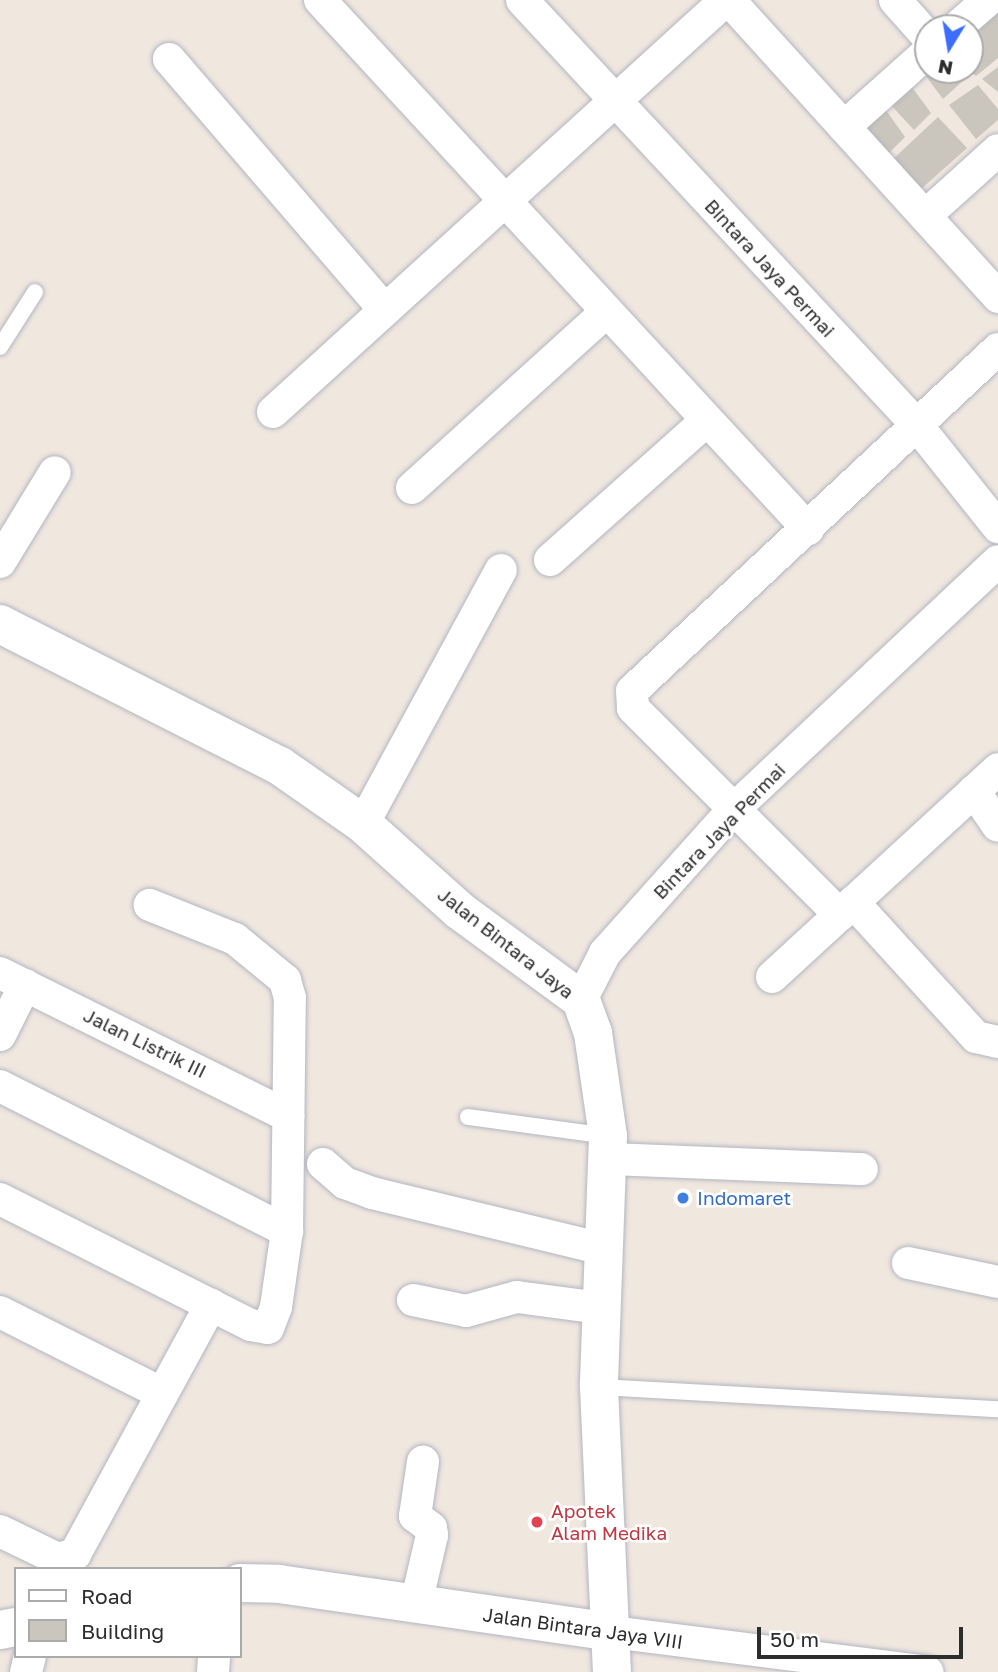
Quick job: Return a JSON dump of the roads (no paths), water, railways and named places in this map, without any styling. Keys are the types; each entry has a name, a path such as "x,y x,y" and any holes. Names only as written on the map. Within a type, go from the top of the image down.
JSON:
{"street":[{"path":"320,0 503,202 807,529"},
{"name":"Bintara Jaya Permai","path":"522,0 916,424 998,527"},
{"path":"273,412 727,0 998,297"},
{"path":"895,0 914,21"},
{"path":"972,14 988,0"},
{"path":"169,58 385,310"},
{"path":"844,127 914,64"},
{"path":"925,216 998,150"},
{"path":"412,488 606,312"},
{"path":"998,349 632,691 633,708 732,811 847,908 976,1037 998,1042"},
{"path":"550,560 707,420"},
{"path":"0,562 55,472"},
{"name":"Bintara Jaya Permai","path":"581,1000 605,953 732,811 998,561"},
{"path":"363,824 501,570"},
{"name":"Jalan Bintara Jaya","path":"0,625 280,766 363,824 460,911 581,1000 593,1033 608,1147 599,1387 612,1672"},
{"path":"772,977 998,769"},
{"path":"974,792 998,826"},
{"path":"0,1199 251,1325 268,1328 276,1307 287,1231 290,998 285,980 235,939 150,905"},
{"path":"0,1035 13,979"},
{"name":"Jalan Listrik III","path":"13,979 288,1116"},
{"path":"0,1086 287,1231"},
{"path":"608,1147 862,1169"},
{"path":"323,1164 345,1183 372,1193 603,1250"},
{"path":"908,1263 998,1282"},
{"path":"413,1300 466,1311 517,1297 601,1308"},
{"path":"0,1531 58,1559 73,1563 161,1393 211,1305"},
{"path":"0,1312 161,1393"},
{"path":"416,1604 432,1535 430,1528 415,1516 423,1462"},
{"name":"Jalan Bintara Jaya VIII","path":"242,1583 928,1672"}],"lane":[{"path":"0,346 35,292"},
{"path":"468,1117 608,1147"},
{"path":"599,1387 998,1409"}],"place":[{"name":"Indomaret","path":"683,1198"},
{"name":"Apotek Alam Medika","path":"537,1522"}]}
